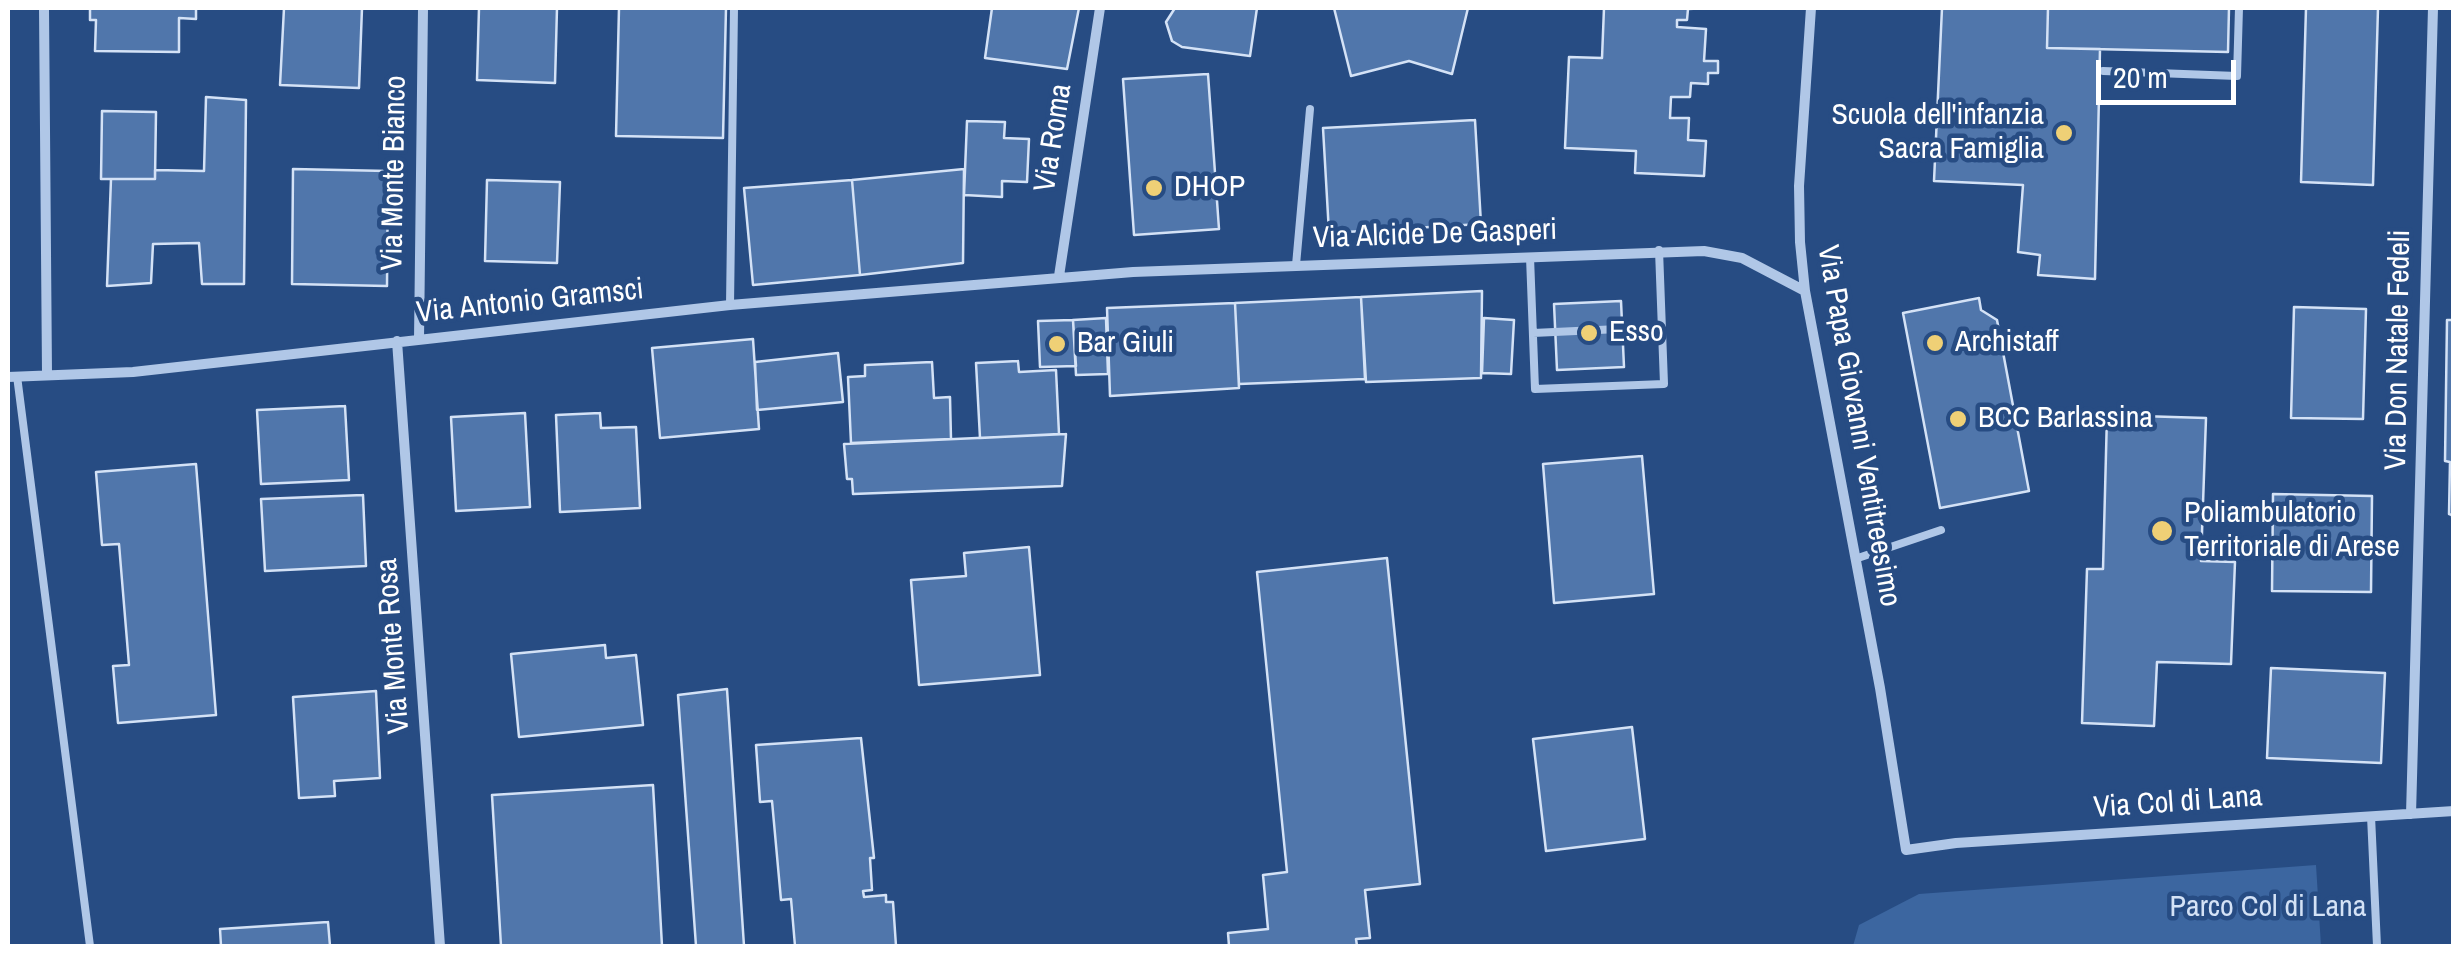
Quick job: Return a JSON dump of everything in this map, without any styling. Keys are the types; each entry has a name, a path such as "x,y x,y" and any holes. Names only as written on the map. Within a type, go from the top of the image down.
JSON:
{"street":[{"path":"44,8 47,374"},
{"name":"Via Monte Bianco","path":"419,339 423,8"},
{"name":"Via Roma","path":"1059,276 1100,8"},
{"name":"Via Papa Giovanni Ventitreesimo","path":"1810,8 1800,170 1805,291 1906,850"},
{"name":"Via Don Natale Fedeli","path":"2411,814 2433,8"},
{"name":"Via Alcide De Gasperi","path":"1059,276 1659,250 1704,251 1742,258 1805,291"},
{"name":"Via Antonio Gramsci","path":"12,376 133,372 730,305 1059,276"},
{"name":"Via Monte Rosa","path":"397,341 440,946"},
{"name":"Via Col di Lana","path":"1906,850 1956,843 2454,811"}],"lane":[{"path":"730,305 734,8"},
{"path":"2103,71 2237,76 2240,8"},
{"path":"1296,265 1310,109"},
{"path":"1530,257 1535,389 1664,384 1659,250"},
{"path":"1533,333 1662,327"},
{"path":"12,376 90,946"},
{"path":"1855,559 1941,530"},
{"path":"2371,816 2377,946"}],"green space":[{"name":"Parco Col di Lana","path":"2316,865 2321,946 1853,946 1859,925 1919,894"}],"building":[{"path":"90,8 196,8 196,19 179,18 179,52 95,51 96,20 90,20"},
{"path":"284,8 362,8 359,88 280,85"},
{"path":"479,8 557,8 555,83 477,80"},
{"path":"619,8 726,8 723,138 616,136"},
{"path":"992,8 1079,8 1067,69 985,58"},
{"path":"1175,8 1257,8 1250,56 1182,47 1172,41 1166,22"},
{"path":"1334,8 1468,8 1452,74 1409,61 1351,76"},
{"path":"1604,8 1709,8 1688,9 1687,20 1677,20 1677,27 1706,29 1704,61 1718,61 1718,73 1708,73 1708,84 1691,83 1690,97 1671,97 1670,118 1689,118 1688,140 1706,141 1704,176 1635,173 1636,151 1565,148 1569,57 1602,58"},
{"path":"1942,8 2048,8 2047,48 2100,49 2095,279 2038,275 2040,255 2018,252 2023,185 1934,181"},
{"path":"2048,8 2229,8 2228,52 2047,48"},
{"path":"2306,8 2378,8 2373,185 2301,182"},
{"path":"1208,74 1219,229 1134,235 1123,79"},
{"path":"206,97 246,100 244,284 202,284 199,243 153,244 151,283 107,286 111,179 155,179 155,170 204,171"},
{"path":"102,111 156,112 155,179 101,179"},
{"path":"1475,120 1481,224 1329,233 1323,128"},
{"path":"967,121 1005,122 1004,138 1029,139 1027,182 1002,181 1002,197 964,195"},
{"path":"293,169 388,171 387,286 292,284"},
{"path":"964,169 963,263 860,275 852,180"},
{"path":"487,180 560,182 557,263 485,261"},
{"path":"852,180 860,275 753,285 744,188"},
{"path":"1482,291 1481,378 1366,382 1361,297"},
{"path":"1361,297 1365,379 1239,384 1235,303"},
{"path":"1979,298 1981,310 1997,320 2029,491 1940,508 1903,313"},
{"path":"1621,301 1624,367 1557,370 1554,304"},
{"path":"1235,303 1239,388 1110,396 1107,308"},
{"path":"2294,307 2366,309 2363,419 2291,418"},
{"path":"1106,318 1108,374 1076,375 1073,320"},
{"path":"1484,318 1514,320 1511,374 1482,373"},
{"name":"Bar Giuli","path":"1073,320 1076,366 1040,367 1038,321"},
{"path":"2447,320 2454,320 2454,541 2449,514 2450,462 2445,461"},
{"path":"753,339 759,429 660,438 652,348"},
{"path":"838,353 843,402 757,410 755,362"},
{"path":"1018,361 1019,372 1056,370 1059,434 980,438 976,363"},
{"path":"932,362 934,398 950,397 951,439 851,443 848,377 865,376 865,365"},
{"path":"345,406 349,480 261,484 257,410"},
{"path":"525,413 530,507 456,511 451,417"},
{"path":"600,413 601,428 636,427 640,508 560,512 556,415"},
{"path":"2107,415 2206,418 2201,561 2235,562 2231,664 2157,662 2154,726 2082,723 2087,569 2103,569"},
{"path":"1066,434 1062,486 853,494 852,479 847,479 844,444"},
{"path":"1642,456 1654,594 1554,603 1543,464"},
{"path":"196,464 216,715 118,723 113,666 129,665 119,544 102,545 96,472"},
{"path":"2273,494 2372,496 2371,592 2272,591"},
{"path":"363,495 366,566 265,571 261,499"},
{"path":"1029,547 1040,675 919,685 911,580 966,576 964,553"},
{"path":"1387,558 1420,884 1365,890 1370,938 1356,939 1357,946 1229,946 1228,933 1268,929 1263,875 1287,872 1257,572"},
{"path":"605,645 606,658 636,655 643,725 519,737 511,654"},
{"path":"2271,668 2385,673 2381,763 2267,758"},
{"path":"727,689 744,946 696,946 678,695"},
{"path":"376,691 380,778 334,781 335,796 299,798 293,697"},
{"path":"1632,727 1645,839 1546,851 1533,739"},
{"path":"861,738 874,858 870,858 872,890 863,891 864,897 886,895 886,902 893,902 896,946 795,946 791,899 781,900 772,801 760,802 756,745"},
{"path":"653,785 662,946 501,946 492,795"},
{"path":"328,922 330,946 221,946 220,929"}],"place":[{"name":"Scuola dell'infanzia Sacra Famiglia","path":"2064,133"},
{"name":"DHOP","path":"1154,188"},
{"name":"Esso","path":"1589,333"},
{"name":"Archistaff","path":"1935,343"},
{"name":"Bar Giuli","path":"1057,344"},
{"name":"BCC Barlassina","path":"1958,419"},
{"name":"Poliambulatorio Territoriale di Arese","path":"2162,531"}]}
